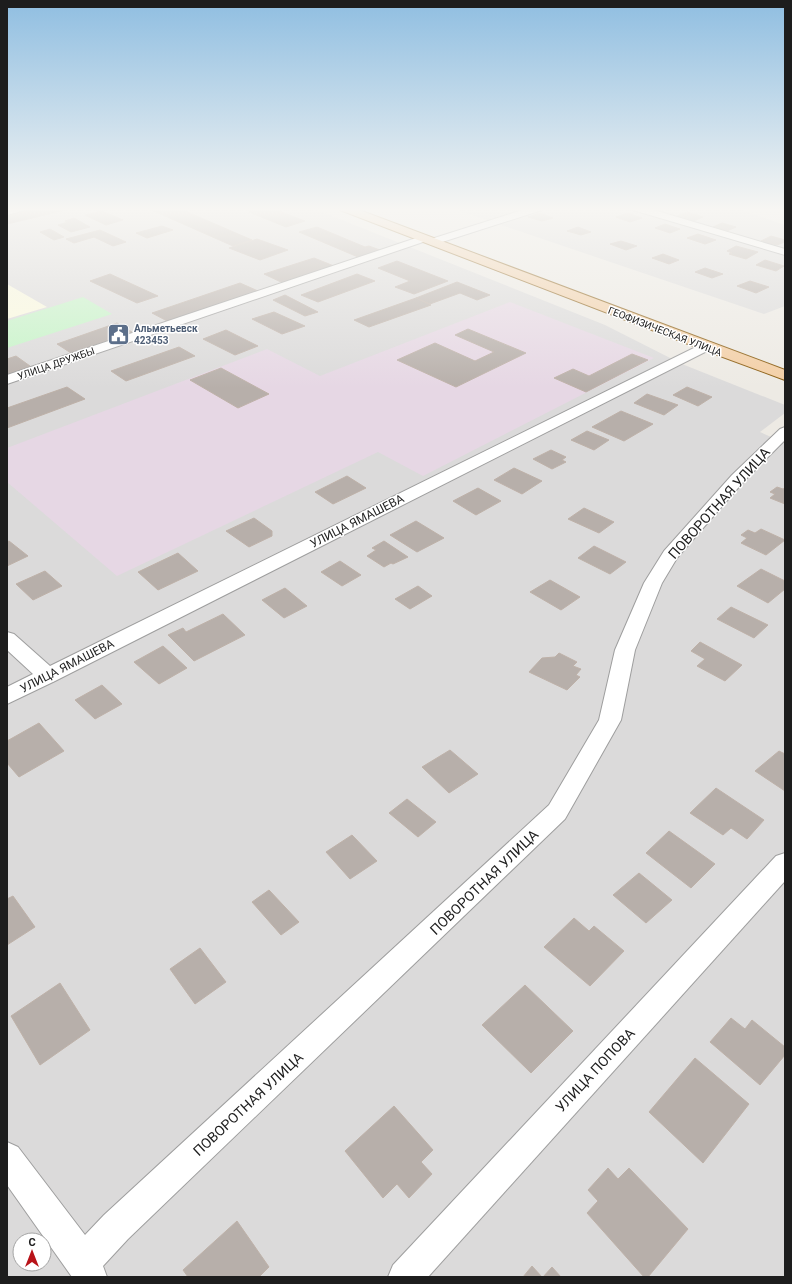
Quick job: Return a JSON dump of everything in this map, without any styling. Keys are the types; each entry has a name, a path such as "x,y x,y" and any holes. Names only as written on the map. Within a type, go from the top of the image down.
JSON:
{"main road":[{"name":"ГЕОФИЗИЧЕСКАЯ УЛИЦА","path":"500,268 785,375"}],"street":[{"name":"УЛИЦА ДРУЖБЫ","path":"7,380 343,268"},
{"name":"УЛИЦА ЯМАШЕВА","path":"7,696 706,346"},
{"name":"ПОВОРОТНАЯ УЛИЦА","path":"86,1270 116,1227 443,921 556,812 610,720 625,650 653,583 670,555 738,478 785,432"},
{"path":"7,638 48,676"},
{"name":"УЛИЦА ПОПОВА","path":"405,1277 785,864"},
{"path":"7,1158 86,1270"}],"shaded area":[{"path":"7,268 462,268 605,325 682,364 785,405 785,413 760,432 785,443 785,1277 7,1277"},
{"path":"628,268 785,268 785,306 764,314"},
{"path":"7,284 47,307 7,319"},
{"path":"510,302 654,358 423,476 378,452 117,576 7,482 7,448 267,349 320,376"}],"green space":[{"path":"83,297 112,314 7,348 7,321"}],"building":[{"path":"283,268 328,268 283,283 264,274"},
{"path":"378,268 415,268 448,281 414,294 395,287 410,281"},
{"path":"705,268 723,274 712,278 695,272"},
{"path":"766,268 781,268 776,271"},
{"path":"110,274 158,296 137,303 90,281"},
{"path":"357,274 375,281 318,302 301,295"},
{"path":"750,281 769,287 756,293 737,286"},
{"path":"457,282 490,295 477,300 460,293 430,304 416,298"},
{"path":"240,283 258,291 169,322 152,313"},
{"path":"285,295 318,312 305,316 273,300"},
{"path":"416,298 431,305 369,327 354,320"},
{"path":"274,312 305,326 282,334 252,319"},
{"path":"117,323 132,332 71,353 57,344"},
{"path":"468,329 526,353 456,387 397,360 435,343 475,361 494,352 455,335"},
{"path":"226,330 258,346 235,355 203,339"},
{"path":"179,347 195,356 126,381 111,371"},
{"path":"632,354 648,360 586,392 554,378 573,369 589,376"},
{"path":"16,356 30,366 7,374 7,359"},
{"path":"221,368 269,394 238,408 190,380"},
{"path":"67,387 85,399 7,428 7,408"},
{"path":"687,387 712,397 698,406 673,395"},
{"path":"647,394 678,405 664,415 634,403"},
{"path":"621,411 653,424 624,441 592,427"},
{"path":"587,431 609,440 594,450 571,440"},
{"path":"551,450 566,457 562,460 566,462 552,469 533,459"},
{"path":"514,468 542,481 522,494 494,480"},
{"path":"347,476 366,488 333,504 315,492"},
{"path":"777,487 783,489 785,488 785,504 770,498 775,494 770,492"},
{"path":"478,488 501,501 476,515 453,501"},
{"path":"584,508 614,522 599,533 568,519"},
{"path":"254,518 272,531 272,536 249,547 226,531"},
{"path":"416,521 444,538 417,552 390,535"},
{"path":"761,529 785,540 766,555 741,543 747,538 741,535 748,530 755,533"},
{"path":"9,541 28,556 7,566 7,542"},
{"path":"384,541 408,557 384,567 367,556 376,550 372,548"},
{"path":"594,546 626,562 610,574 578,558"},
{"path":"178,553 198,571 158,590 138,572"},
{"path":"340,561 361,575 342,586 321,572"},
{"path":"761,569 785,581 785,589 768,603 737,586"},
{"path":"45,571 62,586 33,600 16,584"},
{"path":"550,580 580,597 561,610 530,592"},
{"path":"418,586 432,596 410,609 395,599"},
{"path":"285,588 307,606 284,618 262,600"},
{"path":"731,607 768,625 754,638 717,619"},
{"path":"223,614 245,635 194,661 168,635 183,628 186,632"},
{"path":"700,642 742,665 725,681 697,666 705,659 691,651"},
{"path":"163,646 187,668 159,684 134,662"},
{"path":"559,653 577,662 573,666 581,669 576,675 580,677 567,690 529,672 542,658 555,657"},
{"path":"102,685 122,704 95,719 75,700"},
{"path":"39,723 64,751 19,777 7,763 7,741"},
{"path":"450,750 478,774 449,793 422,767"},
{"path":"779,751 785,754 785,791 755,771"},
{"path":"716,788 764,820 747,839 731,828 723,835 690,813"},
{"path":"407,799 436,822 418,837 389,813"},
{"path":"669,831 715,864 691,888 646,853"},
{"path":"352,835 377,861 350,879 326,852"},
{"path":"639,873 672,900 646,923 613,895"},
{"path":"269,890 299,922 281,935 252,902"},
{"path":"13,896 35,927 7,945 7,899"},
{"path":"574,918 589,931 594,926 624,951 590,986 544,947"},
{"path":"200,948 226,982 195,1004 170,969"},
{"path":"60,983 90,1030 40,1065 11,1016"},
{"path":"525,985 573,1031 531,1073 482,1025"},
{"path":"731,1018 745,1029 752,1020 785,1047 785,1055 760,1085 710,1042"},
{"path":"695,1058 749,1104 703,1163 649,1112"},
{"path":"394,1106 433,1150 421,1162 432,1174 409,1198 397,1184 383,1198 345,1151"},
{"path":"608,1168 618,1179 629,1168 688,1229 648,1277 644,1277 587,1213 598,1201 588,1190"},
{"path":"237,1221 269,1267 259,1277 188,1277 183,1270"},
{"path":"532,1266 542,1277 523,1277"},
{"path":"552,1267 561,1277 543,1277"}],"place":[{"name":"Альметьевск 423453","path":"118,334"}]}
